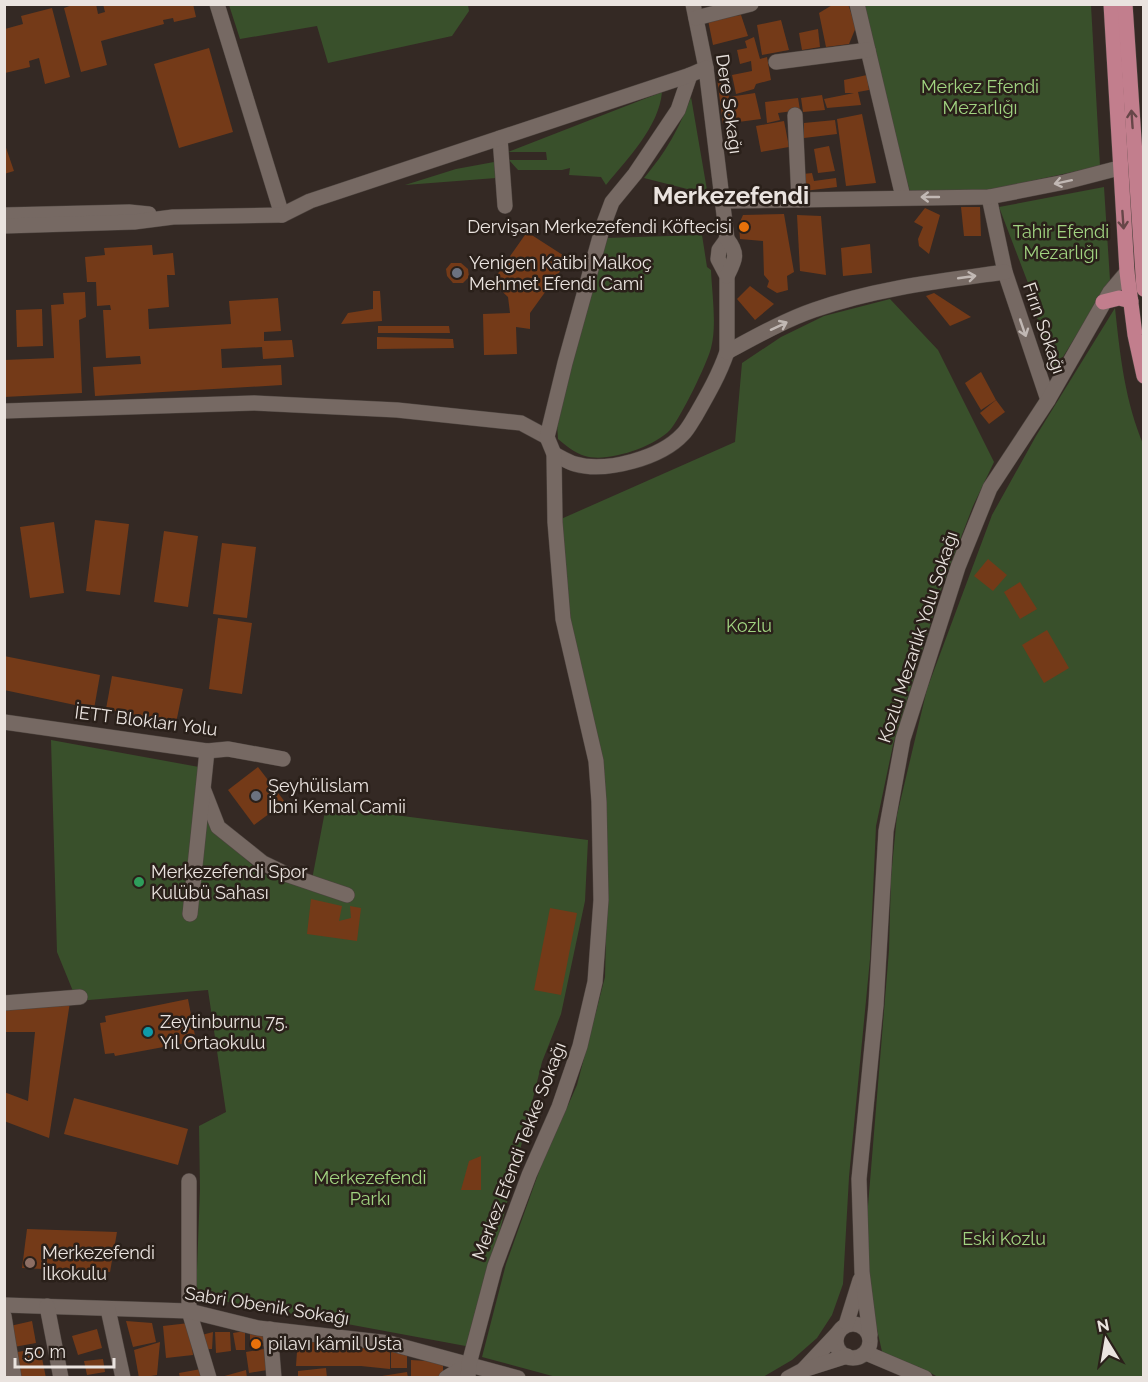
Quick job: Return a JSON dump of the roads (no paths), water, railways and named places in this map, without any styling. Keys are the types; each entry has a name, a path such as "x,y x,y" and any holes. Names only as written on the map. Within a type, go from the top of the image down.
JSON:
{"main road":[{"path":"1111,4 1127,166 1143,289"},
{"path":"1125,4 1127,272 1137,349 1143,376"},
{"path":"1127,272 1141,261"},
{"path":"1103,302 1119,298 1131,301"}],"street":[{"path":"217,4 282,215"},
{"name":"Dere Sokağı","path":"727,352 727,276 735,254 734,248 727,239 706,69 694,11 751,4"},
{"path":"857,4 903,197"},
{"path":"776,62 868,50"},
{"path":"4,226 282,215 310,201 706,69"},
{"path":"4,411 254,404 374,409 521,423 547,437 565,363 609,210 616,196 635,174 678,110 690,75"},
{"path":"795,115 799,200"},
{"path":"500,138 505,206"},
{"path":"723,201 988,197 1065,182 1127,166"},
{"name":"Fırın Sokağı","path":"988,197 1005,272 1047,400"},
{"path":"4,215 129,212 173,218"},
{"path":"554,454 574,464 597,466 646,458 667,448 684,434 717,378 727,352 812,311 852,298 902,287 1005,272"},
{"name":"Kozlu Mezarlık Yolu Sokağı","path":"862,1272 859,1179 876,1005 886,831 903,740 958,567 990,489 1047,400 1103,302 1127,272"},
{"name":"Merkez Efendi Tekke Sokağı","path":"468,1371 495,1266 529,1175 559,1107 580,1046 595,982 602,900 596,761 563,619 555,522 554,454 547,437"},
{"name":"İETT Blokları Yolu","path":"4,722 207,751 228,749 283,759"},
{"path":"190,914 207,751"},
{"path":"204,791 218,827 263,863 347,895"},
{"path":"4,1003 80,997"},
{"path":"189,1180 189,1311 209,1377"},
{"path":"862,1272 870,1344 866,1353 857,1358 842,1354 837,1345 862,1272"},
{"name":"Sabri Obenik Sokağı","path":"4,1305 189,1311 270,1329 388,1343 468,1371 518,1377"},
{"path":"47,1306 62,1377"},
{"path":"108,1309 123,1377"},
{"path":"4,1316 14,1377"},
{"path":"803,1370 842,1330 852,1324 863,1326 870,1335"},
{"path":"270,1329 274,1377"},
{"path":"866,1353 925,1377"},
{"path":"788,1377 847,1356"},
{"path":"446,1377 468,1371"}],"place":[{"name":"Dervişan Merkezefendi Köftecisi","path":"744,227"},
{"name":"Yenigen Katibi Malkoç Mehmet Efendi Cami","path":"457,273"},
{"name":"Şeyhülislam İbni Kemal Camii","path":"256,796"},
{"name":"Merkezefendi Spor Kulübü Sahası","path":"139,882"},
{"name":"Zeytinburnu 75. Yıl Ortaokulu","path":"148,1032"},
{"name":"Merkezefendi İlkokulu","path":"30,1263"},
{"name":"pilavı kâmil Usta","path":"256,1344"}],"district":[{"name":"Merkezefendi","path":"731,196"}],"park label":[{"name":"Merkez Efendi Mezarlığı","path":"980,97"},
{"name":"Tahir Efendi Mezarlığı","path":"1061,242"},
{"name":"Kozlu","path":"749,626"},
{"name":"Merkezefendi Parkı","path":"370,1188"},
{"name":"Eski Kozlu","path":"1004,1239"}]}
